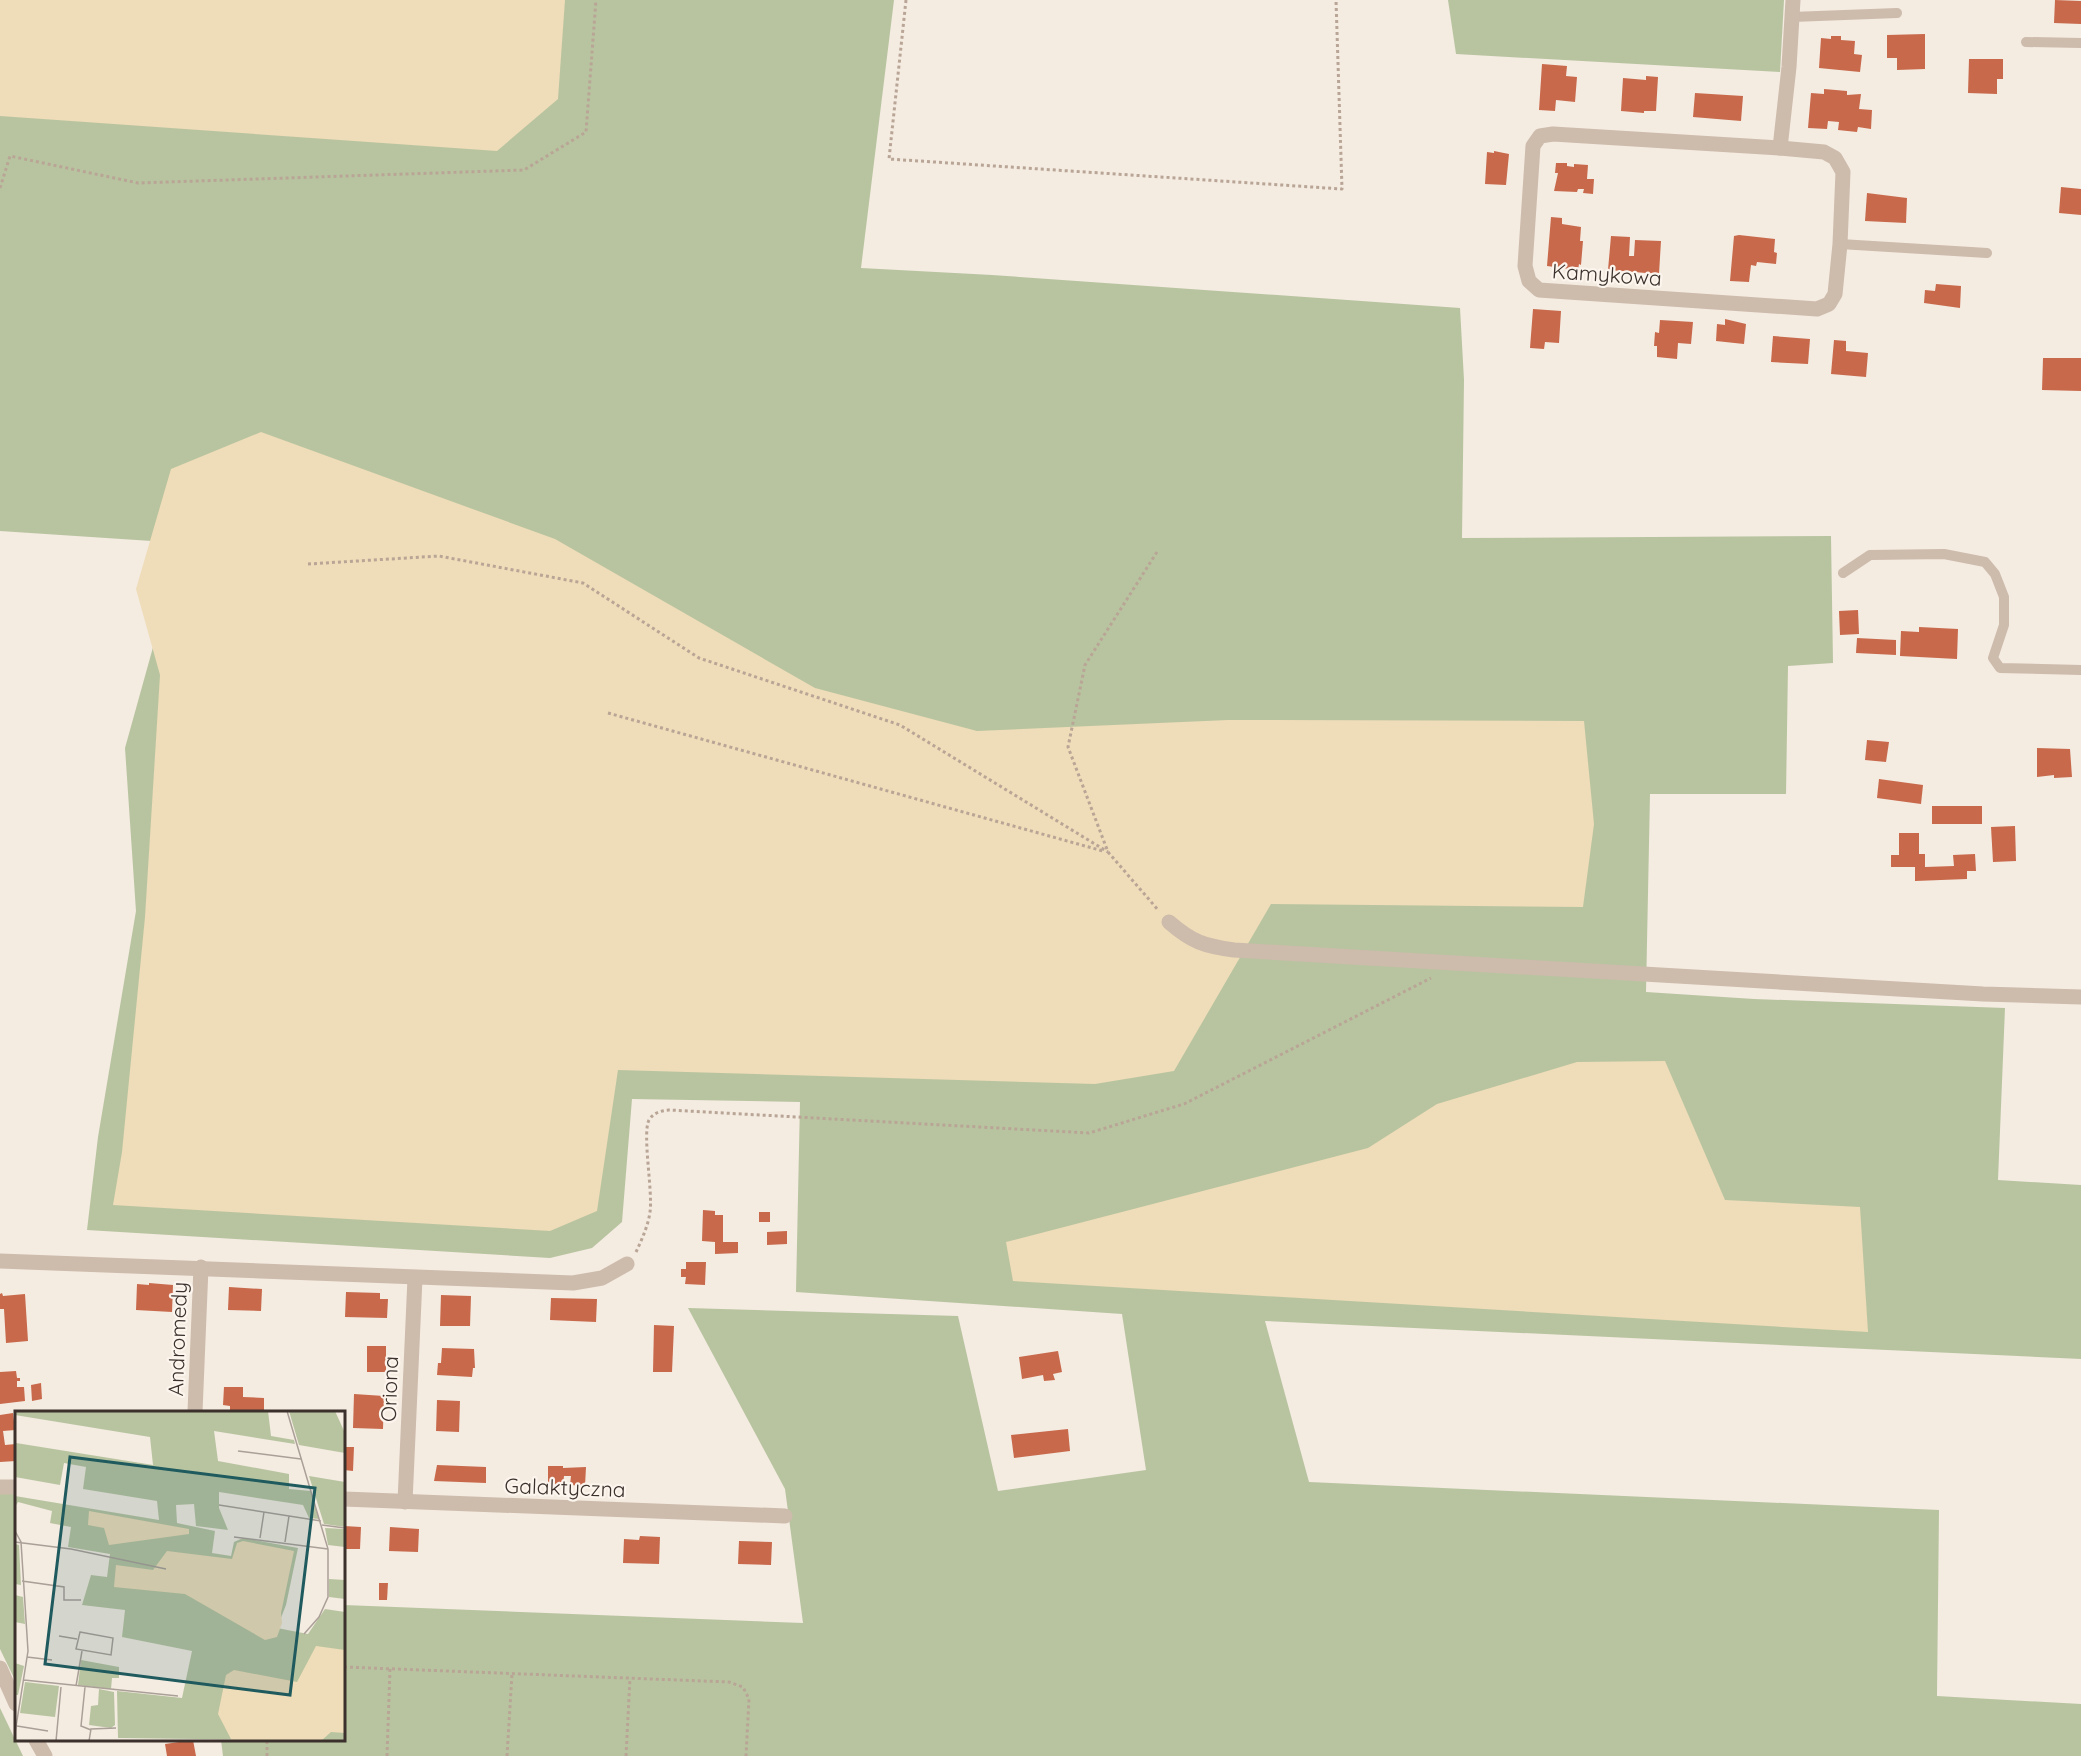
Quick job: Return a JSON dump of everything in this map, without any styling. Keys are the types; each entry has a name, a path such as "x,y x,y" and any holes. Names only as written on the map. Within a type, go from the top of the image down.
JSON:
{"street":[{"path":"1780,148 1789,67 1793,0"},
{"name":"Kamykowa","path":"1553,134 1824,152 1835,158 1843,172 1840,244 1835,294 1829,304 1817,309 1539,290 1529,282 1525,266 1533,146 1540,136 1553,134"},
{"path":"1168,922 1185,936 1206,946 1234,950 1971,994 2081,998"},
{"path":"0,1261 573,1283 602,1278 631,1258"},
{"name":"Andromedy","path":"195,1411 201,1267"},
{"name":"Oriona","path":"405,1502 415,1278"},
{"name":"Galaktyczna","path":"345,1500 785,1516"},
{"path":"0,1668 15,1702"},
{"path":"37,1741 45,1756"}],"lane":[{"path":"1792,17 1897,13"},
{"path":"2026,42 2081,44"},
{"path":"1840,244 1987,253"},
{"path":"1843,573 1870,555 1944,554 1985,562 1995,574 2004,597 2004,625 1993,658 2000,668 2081,670"}],"path":[{"path":"0,188 10,156 138,183 524,170 586,132 596,0"},
{"path":"906,0 889,159 1341,189 1336,0"},
{"path":"1108,852 1068,747 1085,666 1157,552"},
{"path":"309,564 439,556 583,583 699,658 900,725 1108,852 1168,922"},
{"path":"608,713 1108,852"},
{"path":"631,1258 644,1236 650,1213 646,1129 650,1119 658,1112 669,1110 1089,1133 1184,1104 1458,964"},
{"path":"345,1667 729,1682 743,1687 748,1699 746,1756"},
{"path":"387,1756 390,1669"},
{"path":"507,1756 512,1674"},
{"path":"626,1756 630,1678"}],"green space":[{"path":"0,0 894,0 861,268 1460,308 1464,380 1462,538 1831,536 1833,663 1788,666 1786,794 1650,794 1646,992 1754,999 2005,1008 1998,1180 2081,1185 2081,1359 1265,1321 1309,1482 1939,1510 1937,1696 2081,1704 2081,1756 223,1756 221,1741 345,1741 345,1605 803,1623 785,1489 688,1308 958,1316 998,1491 1146,1470 1122,1314 796,1292 800,1102 632,1099 622,1222 592,1248 550,1258 87,1230 98,1137 136,911 125,748 182,543 0,531"},
{"path":"1448,0 1784,0 1780,72 1456,54"},
{"path":"15,1492 15,1680 0,1649 0,1493"},
{"path":"0,1708 23,1756 0,1756"}],"sand":[{"path":"0,0 565,0 558,99 497,151 0,116"},
{"path":"261,432 555,539 815,688 977,731 1228,720 1584,721 1594,824 1583,907 1271,904 1174,1071 1095,1084 618,1070 597,1211 550,1231 113,1205 122,1152 145,917 160,675 136,589 171,469"},
{"path":"1665,1061 1725,1200 1860,1207 1868,1332 1013,1281 1006,1242 1368,1148 1437,1104 1577,1062"}],"building":[{"path":"2055,0 2081,1 2081,24 2054,23"},
{"path":"1925,34 1925,69 1897,70 1897,58 1887,58 1887,35"},
{"path":"1831,36 1841,36 1841,40 1855,41 1854,54 1862,55 1860,72 1819,68 1821,38 1831,39"},
{"path":"1969,59 2003,59 2003,79 1997,79 1997,94 1968,93"},
{"path":"1542,64 1567,66 1566,76 1577,77 1575,102 1556,100 1555,111 1539,110"},
{"path":"1646,76 1658,77 1656,111 1644,111 1644,113 1621,111 1623,78 1646,80"},
{"path":"1824,89 1847,91 1847,95 1861,94 1859,109 1872,110 1871,129 1858,127 1857,132 1838,130 1839,122 1828,121 1827,129 1808,128 1811,93 1824,94"},
{"path":"1695,93 1743,96 1741,121 1693,117"},
{"path":"1494,151 1509,154 1506,185 1485,184 1487,152 1494,153"},
{"path":"1556,163 1567,163 1567,166 1574,167 1574,164 1588,165 1587,179 1594,179 1593,194 1583,193 1584,189 1578,189 1577,192 1554,191 1558,173 1555,173"},
{"path":"2061,187 2081,189 2081,215 2059,213"},
{"path":"1867,193 1907,198 1906,223 1865,221"},
{"path":"1551,217 1562,218 1562,224 1581,227 1580,241 1583,241 1581,265 1579,264 1578,270 1547,266"},
{"path":"1611,236 1630,237 1629,256 1634,256 1635,240 1661,241 1659,274 1608,270"},
{"path":"1734,236 1775,239 1776,264 1757,262 1756,266 1751,265 1749,282 1730,281"},
{"path":"1936,284 1961,286 1960,308 1924,303 1925,290 1935,291"},
{"path":"1533,309 1561,311 1559,343 1545,342 1544,349 1530,348"},
{"path":"1725,319 1746,324 1744,344 1716,341 1717,324 1725,325"},
{"path":"1660,320 1693,322 1691,344 1678,343 1677,359 1657,357 1657,346 1654,346 1655,332 1659,333"},
{"path":"1773,336 1810,339 1808,364 1771,362"},
{"path":"1834,340 1846,341 1846,351 1868,353 1866,377 1831,374"},
{"path":"2043,358 2081,358 2081,391 2042,390"},
{"path":"1858,610 1859,634 1840,635 1839,611"},
{"path":"1919,627 1958,629 1957,659 1900,656 1901,631 1919,632"},
{"path":"1857,638 1896,640 1896,655 1856,653"},
{"path":"1867,740 1889,742 1886,762 1865,760"},
{"path":"2037,748 2070,749 2072,777 2054,778 2054,775 2037,777"},
{"path":"1879,779 1923,785 1921,804 1877,798"},
{"path":"1932,806 1982,806 1982,824 1932,824"},
{"path":"2015,826 2016,861 1993,862 1991,827"},
{"path":"1899,833 1919,833 1919,854 1925,854 1925,867 1954,866 1953,855 1975,854 1976,871 1967,871 1967,879 1915,881 1915,867 1891,867 1891,855 1899,855"},
{"path":"703,1210 715,1211 715,1215 723,1215 723,1242 738,1242 738,1253 715,1254 715,1242 702,1241"},
{"path":"759,1212 770,1212 770,1222 759,1222"},
{"path":"787,1231 787,1244 767,1245 767,1232"},
{"path":"686,1262 706,1262 705,1285 685,1284 686,1277 681,1277 681,1269 686,1269"},
{"path":"149,1283 173,1285 172,1312 136,1310 137,1284 149,1285"},
{"path":"229,1287 262,1289 261,1311 228,1310"},
{"path":"346,1292 380,1293 380,1299 388,1299 387,1318 345,1317"},
{"path":"2,1293 3,1296 25,1294 28,1341 6,1343 4,1309 0,1309 0,1294"},
{"path":"441,1295 471,1296 470,1326 440,1326"},
{"path":"551,1298 597,1299 596,1322 550,1320"},
{"path":"654,1325 674,1326 672,1372 653,1372"},
{"path":"367,1346 386,1346 386,1372 367,1372"},
{"path":"442,1348 474,1349 475,1368 473,1368 472,1377 437,1375"},
{"path":"1058,1351 1062,1372 1053,1374 1055,1380 1044,1381 1043,1375 1022,1379 1019,1357"},
{"path":"16,1371 17,1378 20,1378 20,1381 17,1381 17,1387 24,1387 25,1401 0,1404 0,1372"},
{"path":"41,1383 42,1399 32,1401 31,1385"},
{"path":"224,1387 243,1387 243,1397 264,1398 264,1411 230,1411 230,1406 223,1405"},
{"path":"354,1394 384,1396 383,1429 353,1428"},
{"path":"437,1400 460,1401 459,1432 436,1431"},
{"path":"13,1413 15,1430 3,1431 5,1445 15,1444 15,1461 0,1462 0,1415"},
{"path":"1068,1429 1070,1451 1014,1458 1011,1435"},
{"path":"345,1447 354,1447 353,1471 345,1470"},
{"path":"437,1465 486,1467 486,1483 434,1481"},
{"path":"548,1466 586,1467 585,1486 570,1485 571,1476 564,1476 563,1485 548,1485"},
{"path":"345,1526 361,1527 360,1549 345,1549"},
{"path":"390,1527 419,1529 418,1552 389,1551"},
{"path":"640,1536 660,1537 659,1564 623,1563 624,1539 639,1540"},
{"path":"739,1541 772,1542 771,1565 738,1564"},
{"path":"379,1583 388,1583 387,1600 379,1600"},
{"path":"193,1741 196,1756 167,1756 165,1744"}]}
